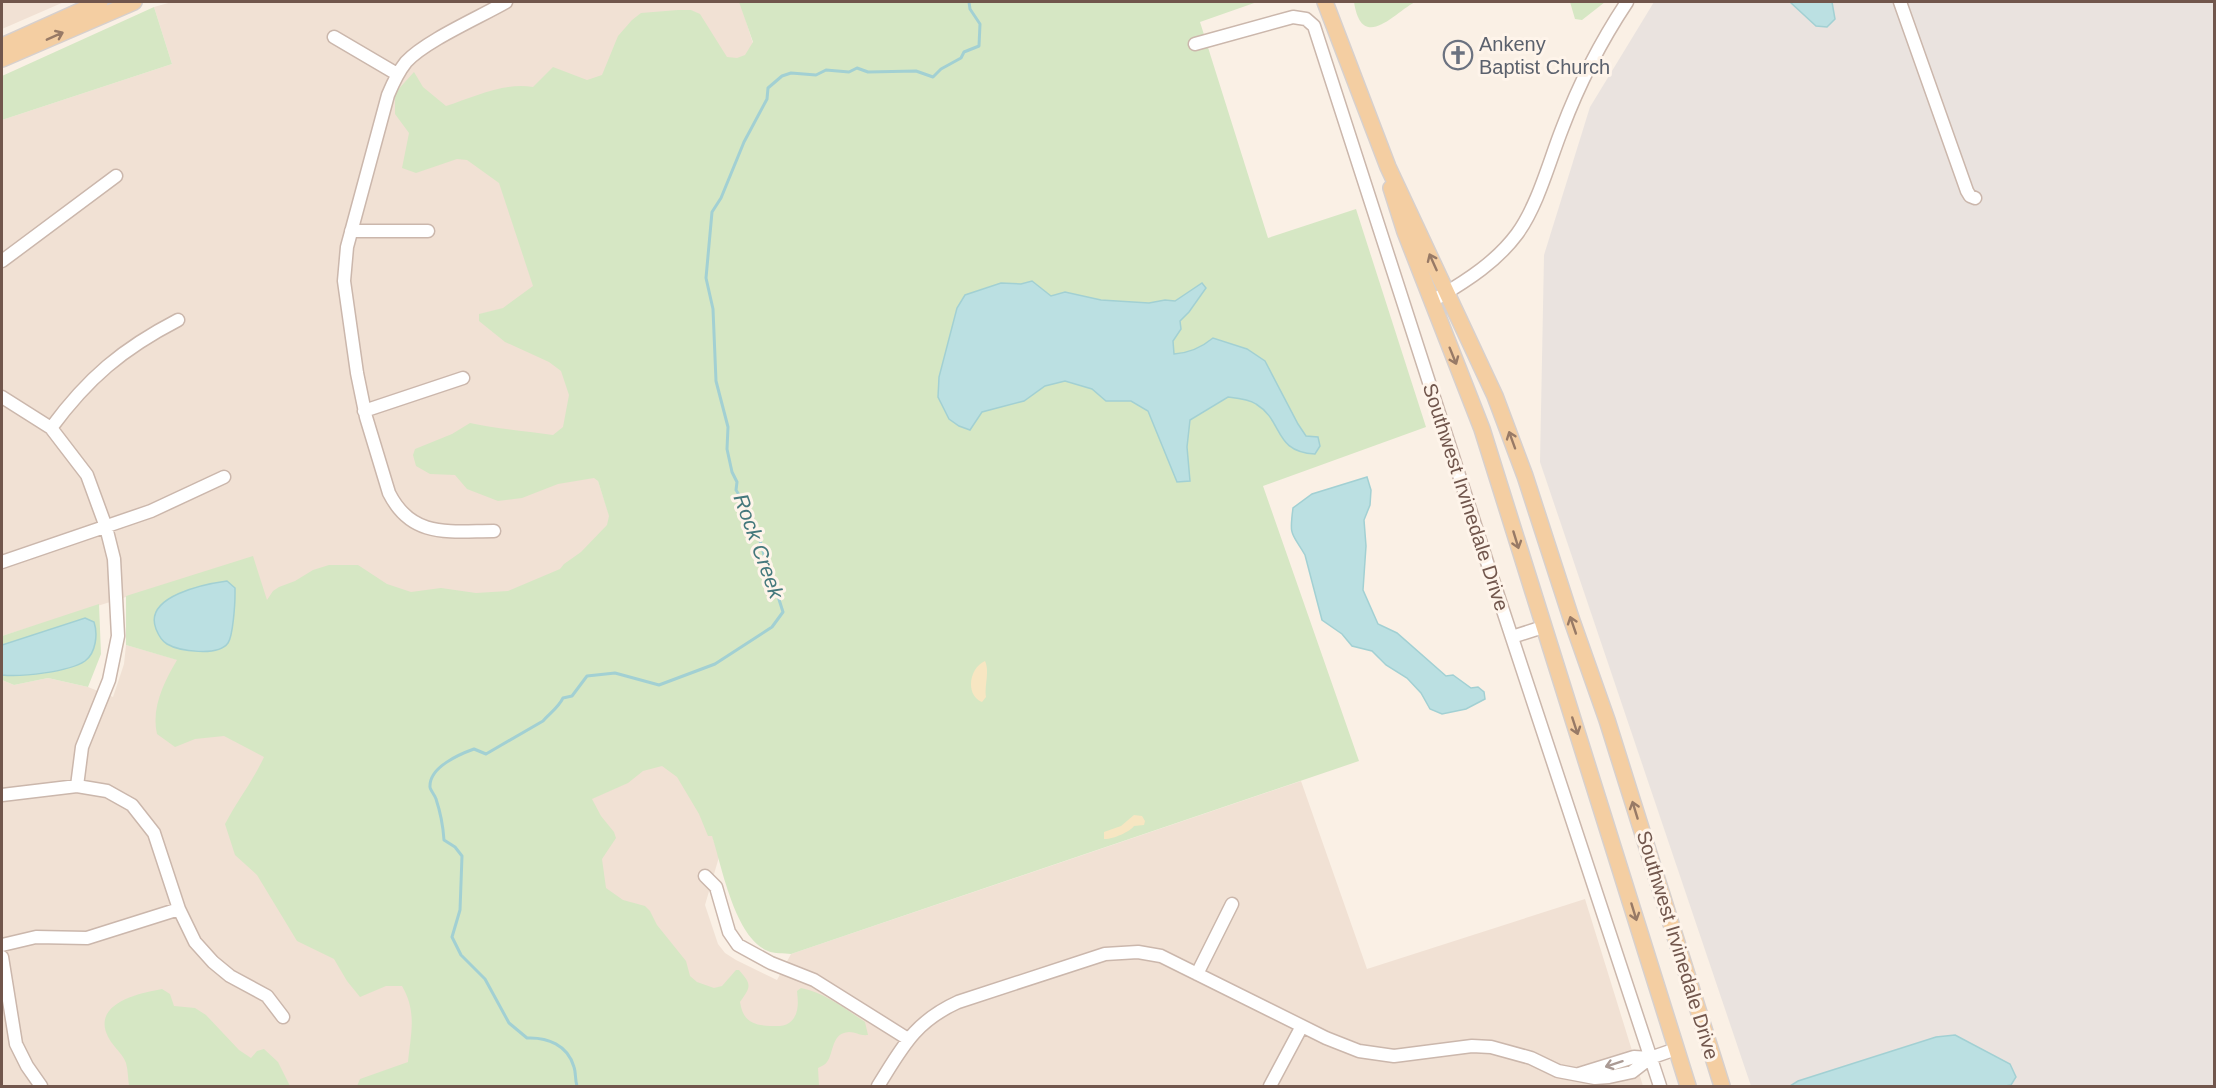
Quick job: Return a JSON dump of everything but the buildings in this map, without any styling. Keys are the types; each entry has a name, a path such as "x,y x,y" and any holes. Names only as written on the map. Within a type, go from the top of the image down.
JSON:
{"main road":[{"path":"2,46 100,2"},
{"path":"2,59 134,2"},
{"name":"Southwest Irvinedale Drive","path":"1325,2 1388,167 1495,396 1525,477 1607,720 1722,1086"},
{"name":"Southwest Irvinedale Drive","path":"1388,167 1393,196 1482,429 1688,1086"}],"street":[{"path":"494,531 438,531 423,527 407,518 395,504 389,493 364,411 346,310 344,281 351,231 388,95 397,74 421,49 506,2"},
{"path":"1432,301 1494,259 1522,227 1586,75 1627,2"},
{"path":"1900,2 1967,191 1975,198"},
{"name":"Southwest Irvinedale Drive","path":"1195,44 1293,17 1306,19 1314,26 1660,1086"},
{"path":"334,37 397,74"},
{"path":"2,261 116,176"},
{"path":"351,231 428,231"},
{"path":"51,428 72,399 124,351 178,320"},
{"path":"364,411 463,378"},
{"path":"2,397 51,428 87,474 106,527 114,559 118,594 118,636 110,680 82,747 77,786"},
{"path":"2,562 151,512 224,477"},
{"path":"1512,637 1543,627"},
{"path":"2,795 77,786 107,791 132,805 154,833 179,909 195,942 213,962 230,976 267,996 283,1017"},
{"path":"705,876 716,887 729,932 738,945 771,963 814,980 908,1039"},
{"path":"1197,974 1232,904"},
{"path":"2,945 36,937 87,938 179,909"},
{"path":"878,1086 908,1039 931,1016 958,1002 1105,954 1127,951 1161,957 1342,1045 1376,1054 1394,1056 1472,1046 1491,1047 1531,1058 1558,1071 1578,1074 1634,1057 1650,1058 1676,1049"},
{"path":"2,957 16,1044 27,1066 41,1086"},
{"path":"1270,1086 1302,1026"}],"shaded area":[{"path":"2,2 64,2 2,29"},
{"path":"172,2 740,2 767,88 497,175 638,602 719,857 705,905 718,944 725,953 777,980 791,954 1301,781 1367,969 1585,899 1643,1086 2,1086 2,680 14,685 48,678 88,687 113,697 124,664 126,645 220,672 253,557 2,636 2,120 172,64 154,7"},
{"path":"1654,2 2214,2 2214,1086 1751,1086 1540,462 1544,255 1590,107"}],"green space":[{"path":"739,2 1257,2 1200,22 1268,238 1356,209 1426,427 1263,486 1359,761 791,954 768,951 757,944 747,932 731,900 712,836 708,836 699,814 677,777 662,766 643,771 628,783 592,799 616,838 602,859 606,888 623,900 645,906 650,911 657,925 686,961 690,976 697,982 714,988 722,986 736,970 739,970 749,986 740,1002 743,1014 749,1021 764,1025 787,1024 793,1020 797,1012 797,991 801,988 826,997 865,1022 868,1035 849,1032 839,1036 827,1062 818,1068 819,1086 357,1086 360,1079 408,1062 412,1022 407,996 402,986 386,986 360,997 334,959 297,941 257,875 235,855 225,824 264,757 224,736 195,739 175,747 157,734 157,705 163,686 177,660 126,645 126,596 253,556 267,600 279,587 313,570 329,565 358,565 387,584 411,592 441,588 476,593 508,591 560,569 581,552 607,525 609,516 598,481 594,478 558,484 522,498 498,501 467,489 455,475 430,474 416,466 413,455 415,449 452,434 470,423 553,435 563,427 569,395 561,371 549,362 505,342 479,321 479,314 503,308 533,286 499,183 467,160 457,159 416,173 402,168 409,133 395,114 395,93 414,72 423,87 446,106 500,88 533,87 553,67 587,80 602,75 618,36 641,13 691,10 700,14 727,57 737,58 745,55 753,42"},
{"path":"1354,2 1415,2 1389,20 1371,27 1364,25 1358,17"},
{"path":"1570,2 1605,2 1582,20 1575,19"},
{"path":"154,7 172,64 2,120 2,76"},
{"path":"99,604 101,654 88,687 48,678 14,685 2,680 2,636"},
{"path":"162,989 170,994 174,1006 195,1008 206,1015 239,1050 251,1058 257,1051 264,1049 278,1062 290,1086 129,1086 126,1063 106,1032 105,1022 108,1013 114,1006 132,996"}],"sand":[{"path":"985,661 986,697 982,702 973,694 971,682 975,669"},
{"path":"1134,815 1142,816 1145,821 1144,825 1134,826 1120,835 1104,839 1104,832 1121,826"}],"water":[{"path":"1790,2 1832,2 1835,19 1827,27 1816,26"},
{"path":"1032,281 1051,296 1065,292 1101,300 1149,303 1175,301 1202,283 1206,288 1180,321 1181,329 1173,341 1174,354 1195,349 1213,338 1247,349 1265,361 1298,424 1306,436 1318,437 1320,446 1315,454 1292,448 1285,442 1265,411 1250,401 1228,397 1190,420 1187,447 1190,481 1177,482 1148,411 1131,401 1106,401 1092,389 1065,381 1045,386 1024,401 982,412 970,430 959,426 949,419 938,397 939,377 957,308 965,295 1001,283 1021,284"},
{"path":"1367,477 1371,490 1370,505 1364,520 1366,546 1363,590 1378,624 1397,633 1446,676 1453,675 1471,688 1478,687 1484,692 1485,699 1466,709 1442,714 1430,709 1421,693 1407,678 1386,665 1372,651 1352,646 1342,634 1322,620 1305,555 1293,534 1291,525 1293,508 1312,494"},
{"path":"227,581 235,588 235,605 228,643 216,650 198,651 173,647 163,641 156,629 154,618 159,608 167,600 191,589"},
{"path":"85,618 94,622 96,632 94,648 85,661 68,668 45,673 2,675 2,645"},
{"path":"1955,1035 2010,1064 2016,1077 2011,1085 1790,1086 1798,1081 1936,1037"}],"waterway":[{"name":"Rock Creek","path":"577,1086 574,1067 567,1053 549,1041 527,1038 509,1023 485,979 461,955 452,937 460,910 462,856 455,847 444,840 439,810 430,788 431,780 434,773 446,762 474,749 486,754 543,721 563,698 572,696 587,676 615,673 659,685 715,664 772,627 783,612 770,579 753,522 736,490 737,482 732,472 727,449 728,427 716,381 713,309 706,278 712,212 721,198 744,142 767,99 768,88 782,76 791,73 816,75 826,70 849,72 857,68 868,72 916,71 933,77 941,69 961,58 964,52 979,46 980,24 970,9 969,2"}],"place":[{"name":"Ankeny Baptist Church","path":"1458,55"}]}
